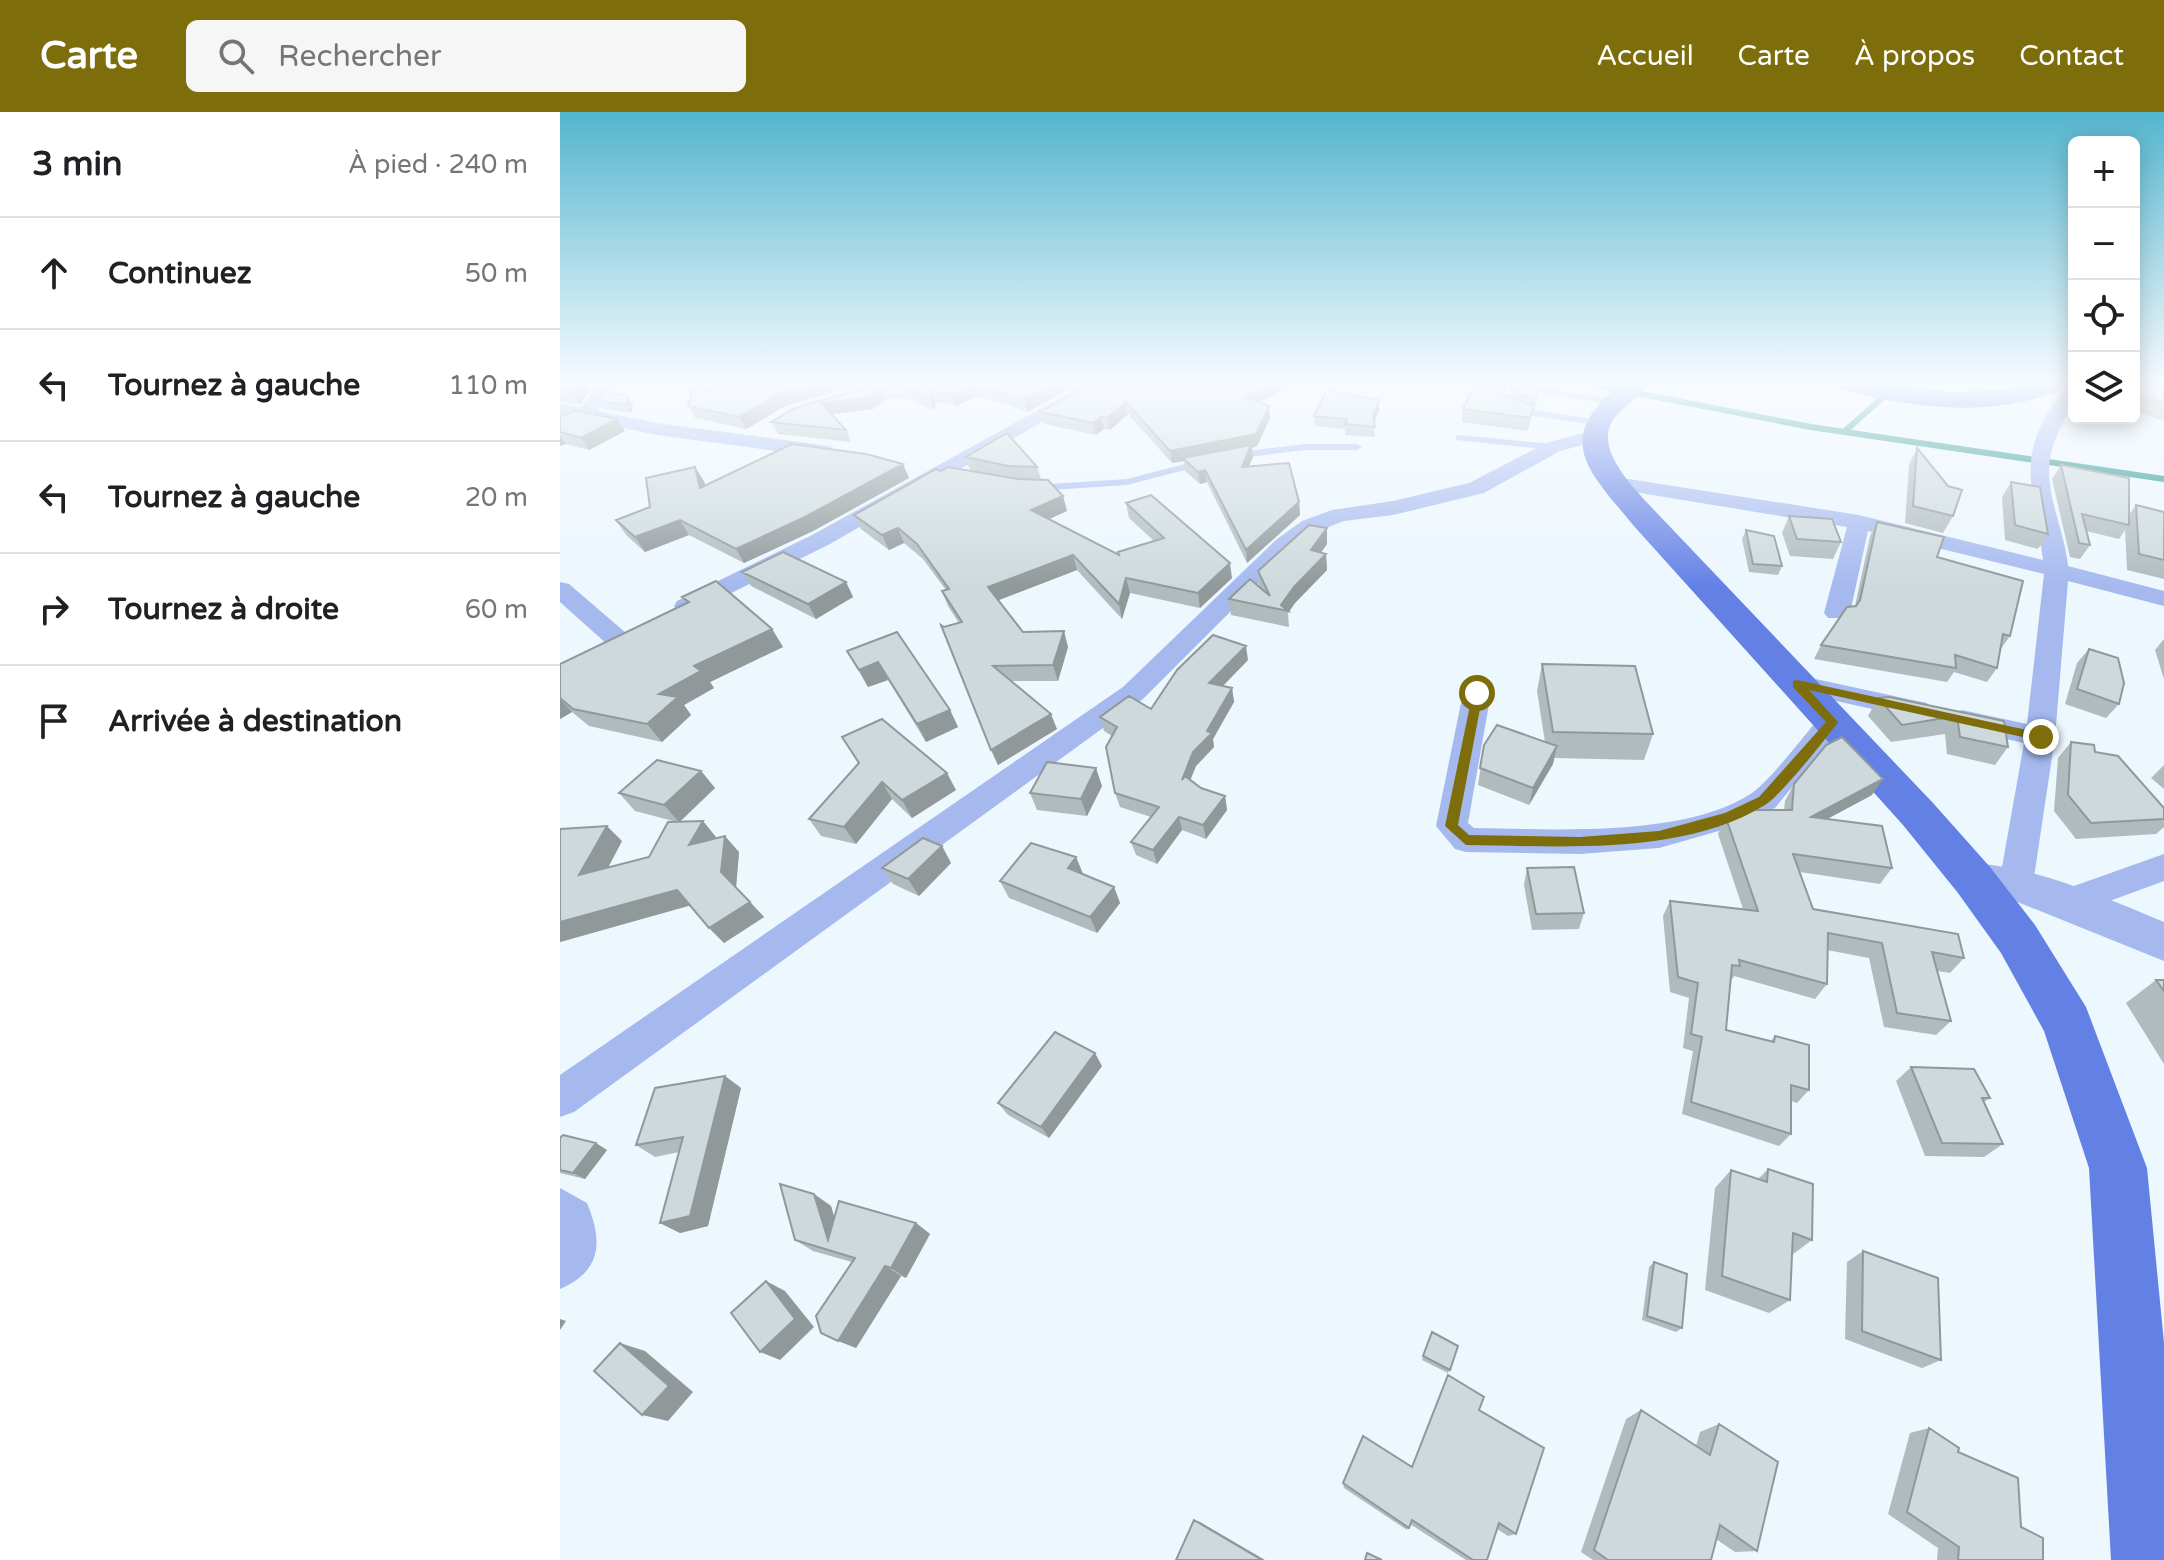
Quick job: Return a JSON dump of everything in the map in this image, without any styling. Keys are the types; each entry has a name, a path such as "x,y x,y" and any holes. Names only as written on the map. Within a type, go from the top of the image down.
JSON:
{"main road":[{"path":"1598,452 1616,483 1644,518 1832,722 1918,814 1995,882 2018,939 2068,1024 2118,1168 2152,1456 2148,1560"}],"street":[{"path":"821,452 846,455"},
{"path":"672,612 822,539 985,452"},
{"path":"560,1098 1133,693 1285,544 1310,526 1340,515 1393,508 1476,488 1538,452"},
{"path":"2043,452 2039,487 2046,508 2056,571 2041,737 1995,882 2069,902 2164,942"},
{"path":"912,469 947,474"},
{"path":"1616,483 1859,522 1942,540 2164,599"},
{"path":"1837,613 1859,522"},
{"path":"560,589 624,636 589,652"},
{"path":"1797,684 2041,737"},
{"path":"1477,693 1452,826 1466,840 1580,842 1659,836 1729,817 1764,800 1832,722"},
{"path":"2069,902 2164,867"},
{"path":"560,1210 572,1218 577,1246 560,1266"}],"lane":[{"path":"1225,456 1264,452"},
{"path":"1017,487 1055,489 1127,482 1211,460"}],"building":[{"path":"776,452 848,452 903,464 805,517 736,549 680,520 635,537 616,520 650,507 646,478 695,467 700,488"},
{"path":"975,452 1023,452 1037,467 1008,466 966,457"},
{"path":"1217,452 1248,452 1242,467 1289,463 1299,502 1246,550 1205,470 1198,472 1183,458"},
{"path":"1917,452 1920,452 1948,486 1962,490 1953,516 1913,506"},
{"path":"2061,465 2129,478 2129,525 2082,514 2090,545 2079,543"},
{"path":"948,467 1018,479 1048,480 1063,496 1031,510 1119,555 1118,552 1164,538 1126,503 1151,495 1230,563 1198,593 1126,578 1119,604 1073,555 988,587 1023,632 1064,631 1053,665 993,666 1051,714 991,750 941,625 944,627 962,622 942,591 949,589 917,544 898,528 882,535 854,515 936,469 941,471"},
{"path":"2011,482 2040,487 2048,534 2015,525"},
{"path":"2136,505 2164,512 2164,560 2139,554"},
{"path":"1789,516 1832,519 1841,542 1797,539"},
{"path":"1877,522 1944,537 1937,557 2023,581 2010,636 2003,634 1997,668 1955,655 1956,668 1821,645 1847,607 1856,606 1860,600"},
{"path":"1309,525 1327,528 1311,550 1326,554 1281,605 1288,611 1229,599 1250,579 1270,596 1258,571"},
{"path":"1746,530 1774,536 1782,566 1753,564"},
{"path":"783,552 846,582 808,604 742,572"},
{"path":"716,581 772,629 694,666 701,671 659,694 678,697 647,724 573,709 560,698 560,664 689,602 682,597"},
{"path":"897,632 950,710 917,724 878,662 859,670 847,651"},
{"path":"1213,635 1246,646 1209,683 1232,688 1207,731 1212,733 1193,752 1182,780 1185,776 1201,788 1225,796 1203,825 1179,817 1153,850 1131,842 1159,807 1115,793 1106,747 1117,727 1100,717 1129,696 1151,709 1177,670"},
{"path":"2089,649 2118,658 2124,683 2119,704 2077,689"},
{"path":"1542,664 1635,666 1653,734 1553,732"},
{"path":"1889,697 2004,721 2008,747 1960,737 1957,716 1902,725 1878,698"},
{"path":"882,719 947,773 902,800 882,782 844,827 809,819 859,763 842,737"},
{"path":"1497,725 1557,746 1533,788 1480,768 1484,745"},
{"path":"1842,737 1883,779 1811,817 1882,826 1892,868 1793,854 1813,909 1958,934 1964,958 1932,952 1951,1021 1897,1013 1882,943 1828,933 1827,984 1739,960 1740,966 1732,965 1726,1030 1774,1042 1775,1036 1809,1045 1809,1090 1791,1085 1791,1134 1691,1102 1702,1037 1691,1034 1698,983 1678,977 1670,901 1758,911 1726,818 1752,810 1792,810 1794,784 1826,745"},
{"path":"2071,742 2094,745 2095,752 2118,756 2164,808 2164,819 2091,823 2068,795"},
{"path":"657,760 701,771 664,805 619,793"},
{"path":"1047,762 1096,768 1081,799 1030,793"},
{"path":"703,821 689,845 725,836 721,872 750,902 709,928 677,890 560,922 560,829 607,826 579,875 649,857 668,822"},
{"path":"923,838 942,846 908,879 882,868"},
{"path":"1031,843 1076,857 1068,868 1114,887 1090,917 1000,881"},
{"path":"1574,867 1584,913 1536,914 1527,868"},
{"path":"2156,980 2164,980 2164,991"},
{"path":"1055,1032 1095,1053 1041,1127 998,1103"},
{"path":"1911,1067 1974,1069 1990,1098 1982,1098 2003,1144 1942,1143"},
{"path":"725,1076 690,1216 660,1223 683,1137 636,1145 655,1088"},
{"path":"563,1135 596,1143 573,1173 560,1170 560,1138"},
{"path":"1768,1169 1813,1184 1812,1240 1793,1233 1790,1300 1722,1276 1731,1170 1767,1182"},
{"path":"780,1184 814,1194 828,1240 839,1201 916,1223 891,1268 885,1266 838,1341 821,1333 816,1316 855,1258 795,1240"},
{"path":"1863,1251 1938,1278 1941,1360 1862,1331"},
{"path":"1654,1262 1687,1274 1682,1328 1647,1316"},
{"path":"766,1281 795,1319 760,1352 731,1313"},
{"path":"1432,1332 1458,1346 1450,1370 1423,1356"},
{"path":"620,1343 669,1386 642,1415 594,1371"},
{"path":"1448,1375 1484,1397 1479,1410 1544,1448 1516,1534 1499,1523 1487,1560 1473,1560 1412,1520 1409,1528 1343,1483 1363,1436 1412,1467"},
{"path":"1641,1410 1710,1455 1719,1424 1778,1462 1757,1551 1720,1525 1711,1560 1608,1560 1594,1550"},
{"path":"1929,1428 1959,1448 1958,1452 2018,1478 2021,1527 2043,1538 2043,1560 1958,1560 1959,1547 1907,1512"},
{"path":"1194,1520 1262,1560 1176,1560"},
{"path":"1367,1553 1382,1560 1365,1560"}],"waterway":[{"path":"1978,452 2164,479"}],"route":[{"path":"1477,693 1452,826 1466,840 1580,842 1659,836 1729,817 1764,800 1832,722 1797,684 2041,737"}]}
